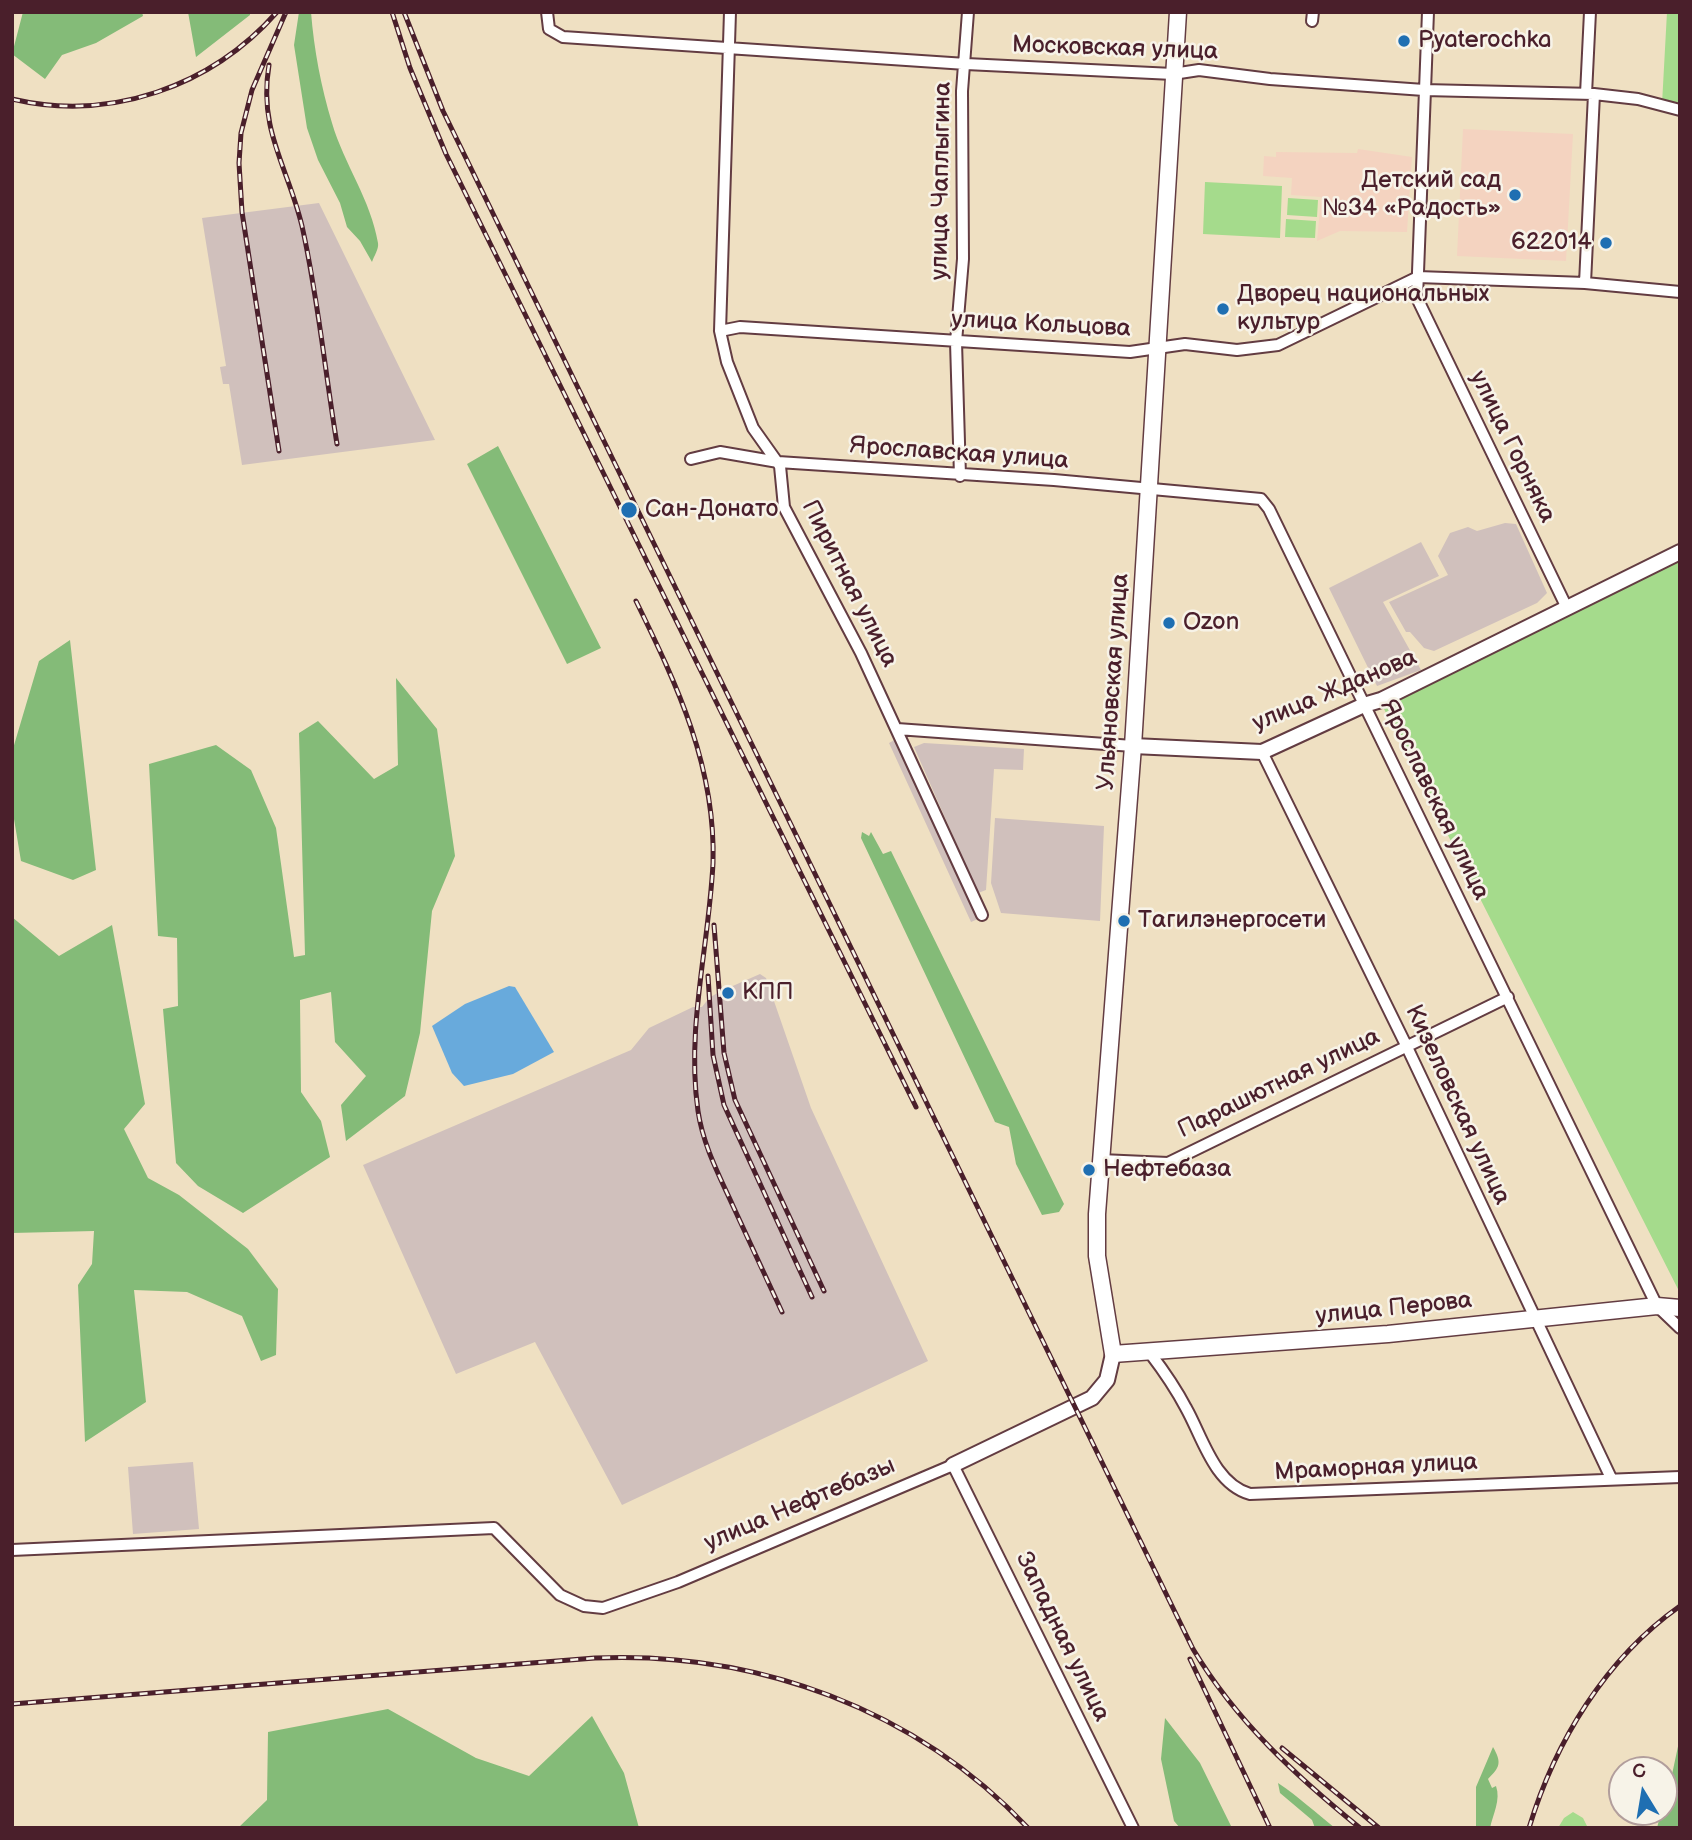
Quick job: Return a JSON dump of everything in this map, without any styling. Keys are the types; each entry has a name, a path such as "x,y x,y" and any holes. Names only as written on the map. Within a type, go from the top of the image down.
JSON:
{"main road":[{"name":"Ульяновская улица","path":"1113,1354 1097,1256 1101,1160 1133,746 1178,12"},
{"name":"улица Перова","path":"1113,1354 1388,1334 1657,1307 1680,1308"}],"street":[{"name":"Московская улица","path":"547,12 549,29 563,37 966,64 1173,74 1199,70 1270,79 1424,90 1590,94 1638,99 1680,110"},
{"name":"Пиритная улица","path":"730,12 720,331 727,362 753,428 778,462 784,508 897,729 982,915"},
{"name":"улица Чаплыгина","path":"960,476 956,342 963,259 962,90 968,12"},
{"name":"улица Горняка","path":"1428,12 1417,298 1567,608"},
{"path":"1586,283 1590,12"},
{"name":"улица Кольцова","path":"720,331 740,327 1130,352 1185,344 1237,350 1278,345 1418,277 1586,283 1680,292"},
{"name":"Ярославская улица","path":"691,459 720,452 778,462 960,476 1054,480 1149,491 1261,499 1508,997 1657,1307 1680,1328"},
{"name":"улица Жданова","path":"897,729 1133,746 1262,752 1364,705 1381,700 1680,552"},
{"name":"Кизеловская улица","path":"1262,752 1406,1045 1611,1478"},
{"name":"Парашютная улица","path":"1101,1160 1168,1163 1508,997"},
{"name":"Мраморная улица","path":"1150,1353 1182,1400 1212,1461 1235,1486 1250,1494 1680,1477"},
{"name":"улица Нефтебазы","path":"12,1550 494,1528 560,1595 584,1606 603,1608 678,1582 953,1465 1092,1398 1107,1380 1113,1354"},
{"name":"Западная улица","path":"953,1465 1133,1828"}],"shaded area":[{"name":"Детский сад №34 «Радость»","path":"1463,129 1573,134 1566,261 1457,256"},
{"path":"1358,149 1412,157 1407,232 1340,231 1317,241 1321,197 1291,195 1292,178 1263,176 1264,156 1276,157 1276,152 1357,153"},
{"path":"319,203 435,440 242,465 229,384 223,384 220,367 226,366 202,218"},
{"path":"1505,523 1516,524 1547,593 1537,603 1434,651 1424,648 1410,632 1406,632 1389,602 1448,575 1438,556 1450,533 1468,527 1477,531"},
{"path":"1421,542 1439,576 1383,602 1421,670 1377,686 1329,588"},
{"path":"898,738 980,918 971,922 889,743"},
{"path":"924,743 1024,749 1023,770 994,769 986,890 978,893 914,747"},
{"name":"Тагилэнергосети","path":"995,818 1104,826 1100,921 1001,913 991,883"},
{"path":"760,974 766,978 811,1108 928,1361 622,1505 535,1342 456,1374 363,1165 631,1050 649,1028 693,1007 702,1007 709,998 719,992"},
{"path":"193,1462 199,1529 133,1534 128,1467"}],"green space":[{"path":"23,12 142,12 143,16 96,43 62,55 45,79 12,54"},
{"path":"188,12 250,12 250,15 196,57"},
{"path":"299,12 311,12 318,68 332,123 375,227 378,245 372,262 360,241 347,227 340,203 318,160 307,128 294,45"},
{"path":"1667,12 1680,12 1680,105 1662,104"},
{"path":"1205,182 1282,186 1280,238 1203,234"},
{"path":"1288,198 1318,200 1317,217 1287,215"},
{"path":"1286,219 1316,221 1315,238 1285,237"},
{"path":"498,446 601,648 567,664 467,464"},
{"path":"1680,559 1680,1293 1382,705"},
{"path":"70,640 96,870 73,880 21,861 12,807 12,752 39,661"},
{"path":"396,678 437,729 455,856 432,911 420,1033 405,1096 346,1141 341,1105 366,1076 335,1042 331,992 300,1000 301,1092 321,1121 330,1157 243,1213 198,1186 176,1163 163,1009 178,1006 177,938 158,936 149,764 216,745 251,770 276,828 294,957 305,955 299,733 318,721 374,779 398,765"},
{"path":"862,832 869,836 871,832 883,854 891,851 1064,1204 1059,1212 1042,1215 1016,1164 1009,1127 995,1122 861,838"},
{"path":"12,917 59,956 112,925 145,1104 124,1129 148,1178 179,1195 248,1249 278,1289 276,1355 261,1361 242,1316 187,1292 134,1290 146,1402 85,1442 78,1285 92,1264 94,1231 12,1233"},
{"path":"388,1709 476,1758 529,1776 592,1716 624,1773 639,1828 238,1828 267,1800 268,1732"},
{"path":"1165,1718 1200,1763 1232,1828 1180,1828 1174,1821 1161,1759"},
{"path":"1680,1737 1680,1828 1657,1828 1678,1826 1676,1756"},
{"path":"1493,1747 1498,1764 1488,1779 1492,1788 1496,1786 1496,1807 1490,1828 1476,1828 1476,1787"},
{"path":"1278,1783 1335,1828 1315,1828 1312,1820 1280,1793"},
{"path":"1573,1812 1583,1818 1588,1828 1558,1828 1564,1818"}],"water":[{"path":"509,986 515,987 554,1052 513,1074 464,1086 452,1073 432,1026 465,1004"}],"railway":[{"path":"12,99 49,105 85,106 122,101 156,92 190,79 222,60 251,38 277,12"},
{"path":"279,451 242,212 239,163 241,133 252,90 286,12"},
{"path":"392,12 410,68 446,154 916,1107"},
{"path":"404,12 443,111 1193,1649 1248,1724 1290,1767 1360,1828"},
{"path":"269,65 267,88 271,129 296,205 308,253 337,444"},
{"path":"636,601 679,695 701,760 708,793 713,863 695,1049 700,1124 717,1171 782,1312"},
{"path":"714,925 724,1053 735,1100 824,1291"},
{"path":"708,976 713,1055 724,1105 812,1297"},
{"path":"1529,1828 1553,1764 1586,1705 1628,1651 1680,1606"},
{"path":"12,1704 595,1658 656,1658 715,1665 774,1677 830,1696 884,1720 936,1750 984,1786 1028,1828"},
{"path":"1190,1659 1270,1828"},
{"path":"1282,1748 1379,1828"}],"place":[{"name":"Pyaterochka","path":"1404,41"},
{"name":"Детский сад №34 «Радость»","path":"1515,195"},
{"name":"622014","path":"1606,243"},
{"name":"Дворец национальных культур","path":"1223,309"},
{"name":"Сан-Донато","path":"629,510"},
{"name":"Ozon","path":"1169,623"},
{"name":"Тагилэнергосети","path":"1124,921"},
{"name":"КПП","path":"728,993"},
{"name":"Нефтебаза","path":"1089,1170"}]}
